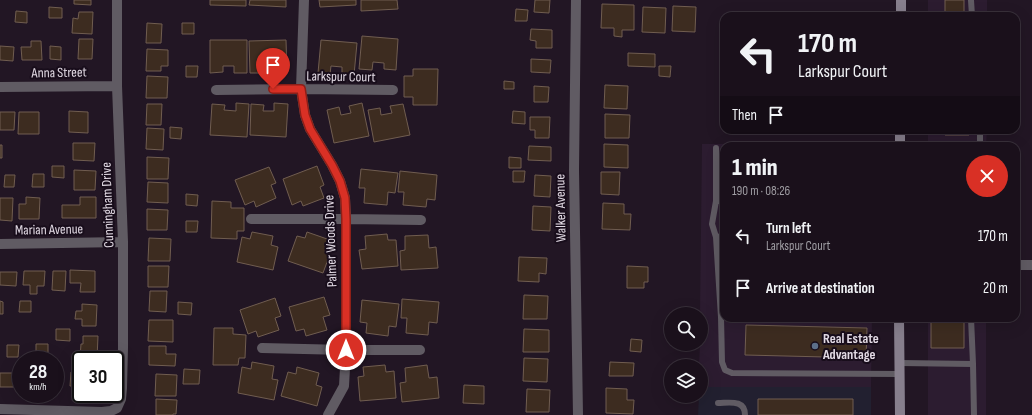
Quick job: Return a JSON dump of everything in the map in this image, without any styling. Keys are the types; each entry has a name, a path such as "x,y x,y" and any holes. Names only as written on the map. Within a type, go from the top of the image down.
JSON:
{"main road":[{"path":"901,0 901,12"},
{"path":"899,322 900,415"}],"street":[{"name":"Cunningham Drive","path":"24,412 111,411 118,408 121,399 123,348 123,242 117,0"},
{"name":"Palmer Woods Drive","path":"304,0 301,89 305,115 310,129 340,181 345,198 346,350 344,386 328,415"},
{"name":"Walker Avenue","path":"576,0 574,170 578,415"},
{"name":"Anna Street","path":"0,87 118,86"},
{"name":"Larkspur Court","path":"216,90 393,90"},
{"path":"252,219 421,220"},
{"name":"Marian Avenue","path":"0,244 123,242"},
{"path":"1020,265 1032,265"},
{"path":"262,348 420,350"},
{"path":"0,409 24,412"}],"lane":[{"path":"971,0 972,12"},
{"path":"716,148 716,201 712,224 716,237 720,283"},
{"path":"716,237 720,236"},
{"path":"723,322 722,362 725,370 732,373 900,368 973,364"},
{"path":"971,322 974,415"},
{"path":"718,403 739,403 743,406 745,411 744,415"}],"shaded area":[{"path":"928,0 987,0 987,12 928,12"},
{"path":"928,134 987,134 986,142 928,142"},
{"path":"702,144 720,144 720,322 872,322 871,387 708,387 708,359 699,359 700,351 708,351 708,307 700,307"},
{"path":"928,322 986,322 986,415 928,415"},
{"path":"708,387 871,387 871,415 698,415 699,403 708,403"}],"building":[{"path":"74,0 91,0 91,5 74,4"},
{"path":"210,0 246,0 246,6 210,5"},
{"path":"250,0 286,0 286,7 249,5"},
{"path":"319,0 356,0 356,5 320,7"},
{"path":"361,0 397,0 398,9 361,11"},
{"path":"535,0 550,0 549,13 534,12"},
{"path":"945,0 964,0 964,12 945,12"},
{"path":"602,4 634,5 634,30 622,30 622,37 614,36 614,28 601,28"},
{"path":"673,6 696,7 695,32 672,31"},
{"path":"49,7 62,8 62,18 49,18"},
{"path":"643,7 666,8 665,33 642,32"},
{"path":"516,9 528,10 527,21 515,21"},
{"path":"16,11 27,12 27,23 15,22"},
{"path":"79,12 93,12 92,34 72,33 73,18 78,19"},
{"path":"147,23 162,24 161,43 146,43"},
{"path":"182,23 194,23 194,34 182,34"},
{"path":"531,29 552,30 552,48 536,48 536,41 530,40"},
{"path":"362,36 398,39 396,70 384,69 384,63 373,62 372,70 359,69"},
{"path":"79,39 93,39 92,59 78,59"},
{"path":"210,40 247,40 247,73 234,73 234,66 223,66 223,72 210,73"},
{"path":"286,40 287,73 274,74 274,66 263,66 263,73 250,73 249,41"},
{"path":"321,40 357,43 354,75 342,74 342,67 331,66 330,74 318,73"},
{"path":"31,41 41,41 42,60 22,60 21,47 31,47"},
{"path":"0,46 14,47 13,61 0,60"},
{"path":"50,46 61,47 61,60 50,59"},
{"path":"147,49 168,50 168,66 161,66 161,71 146,71"},
{"path":"628,53 655,54 655,67 628,66"},
{"path":"531,59 551,60 550,73 531,72"},
{"path":"186,66 198,66 197,77 186,77"},
{"path":"659,66 671,66 670,77 659,76"},
{"path":"413,69 438,69 437,105 413,105 413,97 404,97 404,76 413,76"},
{"path":"147,76 168,77 167,98 146,98"},
{"path":"504,81 514,82 514,89 504,89"},
{"path":"605,85 628,86 627,109 604,108"},
{"path":"534,86 549,87 548,102 534,102"},
{"path":"236,103 249,104 247,137 210,135 212,104 225,105 224,110 236,111"},
{"path":"274,103 288,104 286,137 250,135 251,104 264,105 263,111 274,111"},
{"path":"362,103 369,136 334,143 327,110 339,107 341,115 351,113 349,106"},
{"path":"147,104 162,104 161,125 146,125"},
{"path":"403,104 410,135 374,142 368,110 380,108 381,115 392,113 390,106"},
{"path":"69,111 88,112 88,133 69,132"},
{"path":"513,111 525,112 525,124 512,123"},
{"path":"0,112 15,112 14,130 0,130"},
{"path":"19,112 39,112 39,134 18,134"},
{"path":"605,114 630,115 629,138 605,138"},
{"path":"530,117 550,117 549,138 535,138 535,130 530,130"},
{"path":"170,127 182,128 181,139 170,138"},
{"path":"147,128 164,129 163,150 146,149"},
{"path":"945,134 969,134 969,135"},
{"path":"73,143 95,143 94,161 73,160"},
{"path":"604,144 628,145 628,168 604,167"},
{"path":"0,145 2,145 2,158 0,158"},
{"path":"529,146 551,147 551,161 528,160"},
{"path":"147,157 169,158 168,179 147,179"},
{"path":"509,157 521,158 521,168 509,168"},
{"path":"52,166 64,166 64,178 52,177"},
{"path":"317,166 324,185 320,187 324,198 303,206 301,201 292,205 283,179"},
{"path":"269,167 276,183 271,185 276,198 256,207 254,201 245,205 235,180"},
{"path":"361,169 398,173 395,193 388,192 387,205 364,203 365,188 359,188"},
{"path":"74,170 96,171 95,190 74,190"},
{"path":"400,171 437,175 435,200 427,199 426,207 403,205 404,192 398,192"},
{"path":"513,171 525,171 524,182 513,182"},
{"path":"601,172 620,172 619,195 601,194"},
{"path":"33,174 44,174 44,187 32,187"},
{"path":"5,175 15,175 14,187 4,187"},
{"path":"535,175 551,176 550,197 534,196"},
{"path":"148,182 168,183 168,203 147,202"},
{"path":"186,194 198,195 197,206 186,205"},
{"path":"26,197 40,198 39,219 19,219 19,204 26,204"},
{"path":"80,197 96,197 96,218 62,218 62,205 80,205"},
{"path":"0,198 13,198 12,221 0,220"},
{"path":"212,201 231,202 231,208 244,208 244,231 237,231 237,239 211,238"},
{"path":"603,203 624,204 624,214 631,214 630,230 602,229"},
{"path":"533,206 551,207 550,231 532,230"},
{"path":"147,209 168,210 167,230 147,230"},
{"path":"186,221 198,221 197,232 186,232"},
{"path":"252,232 273,236 271,245 278,247 273,270 237,262 242,237 250,239"},
{"path":"307,232 330,240 325,252 330,254 323,273 288,261 297,236 305,238"},
{"path":"387,234 388,240 396,240 398,266 362,269 359,250 366,249 365,236"},
{"path":"428,235 429,248 436,247 438,268 401,270 400,251 405,250 405,236"},
{"path":"149,238 171,239 170,261 148,261"},
{"path":"519,257 547,258 546,274 539,273 539,282 518,281"},
{"path":"148,266 169,266 168,287 148,287"},
{"path":"627,266 648,267 648,282 644,282 644,288 627,288"},
{"path":"70,270 95,271 95,292 80,292 81,283 70,283"},
{"path":"24,271 45,271 44,286 37,286 37,294 30,294 30,285 23,285"},
{"path":"53,271 66,271 65,291 52,290"},
{"path":"0,272 17,272 16,286 0,285"},
{"path":"150,291 167,291 166,312 149,311"},
{"path":"524,295 548,296 547,319 523,319"},
{"path":"324,297 330,315 323,317 327,330 306,336 304,329 296,331 289,307"},
{"path":"275,298 281,316 275,318 279,330 258,337 256,331 248,334 240,310"},
{"path":"402,299 439,302 437,323 429,322 428,335 406,333 407,318 401,318"},
{"path":"362,300 399,304 396,327 389,326 388,336 366,333 367,323 360,322"},
{"path":"0,301 3,302 3,314 0,314"},
{"path":"20,301 31,301 31,312 19,312"},
{"path":"178,302 192,303 191,315 178,314"},
{"path":"82,304 97,305 96,326 82,326 82,319 75,319 76,311 82,311"},
{"path":"149,320 173,320 173,342 148,341"},
{"path":"931,322 964,322 964,348 931,348"},
{"path":"746,325 867,328 866,358 745,355"},
{"path":"214,328 233,328 233,334 246,335 245,358 239,358 238,365 213,365"},
{"path":"56,329 70,329 70,341 56,340"},
{"path":"524,329 549,330 549,352 523,352"},
{"path":"83,336 98,336 97,351 80,351 81,344 83,344"},
{"path":"631,339 642,340 641,352 630,351"},
{"path":"36,344 48,344 48,351 36,351"},
{"path":"7,345 19,345 18,351 12,351 12,357 7,357"},
{"path":"149,346 166,346 166,354 176,354 175,366 149,365"},
{"path":"524,358 548,359 547,382 523,381"},
{"path":"252,362 274,366 272,379 278,380 274,400 238,393 242,367 251,369"},
{"path":"610,362 634,363 633,376 609,376"},
{"path":"385,365 386,372 394,371 396,398 360,401 358,377 364,376 363,367"},
{"path":"427,365 429,378 437,377 439,398 402,402 400,383 406,382 405,368"},
{"path":"297,367 319,373 316,385 322,387 317,406 281,396 288,372 296,374"},
{"path":"184,369 200,370 199,384 183,384"},
{"path":"71,372 72,386 70,386"},
{"path":"0,373 12,373 12,387 0,387"},
{"path":"156,374 177,375 176,396 155,396"},
{"path":"464,385 484,386 484,404 463,403"},
{"path":"606,388 627,389 627,400 634,400 633,414 606,413"},
{"path":"527,389 550,390 549,412 526,412"},
{"path":"156,399 177,400 176,414 156,415"},
{"path":"758,399 853,399 853,415 758,415"}],"place":[{"name":"Real Estate Advantage","path":"815,346"}],"route":[{"path":"273,89 301,89 305,115 310,129 332,165 340,181 345,198 346,350"}]}
